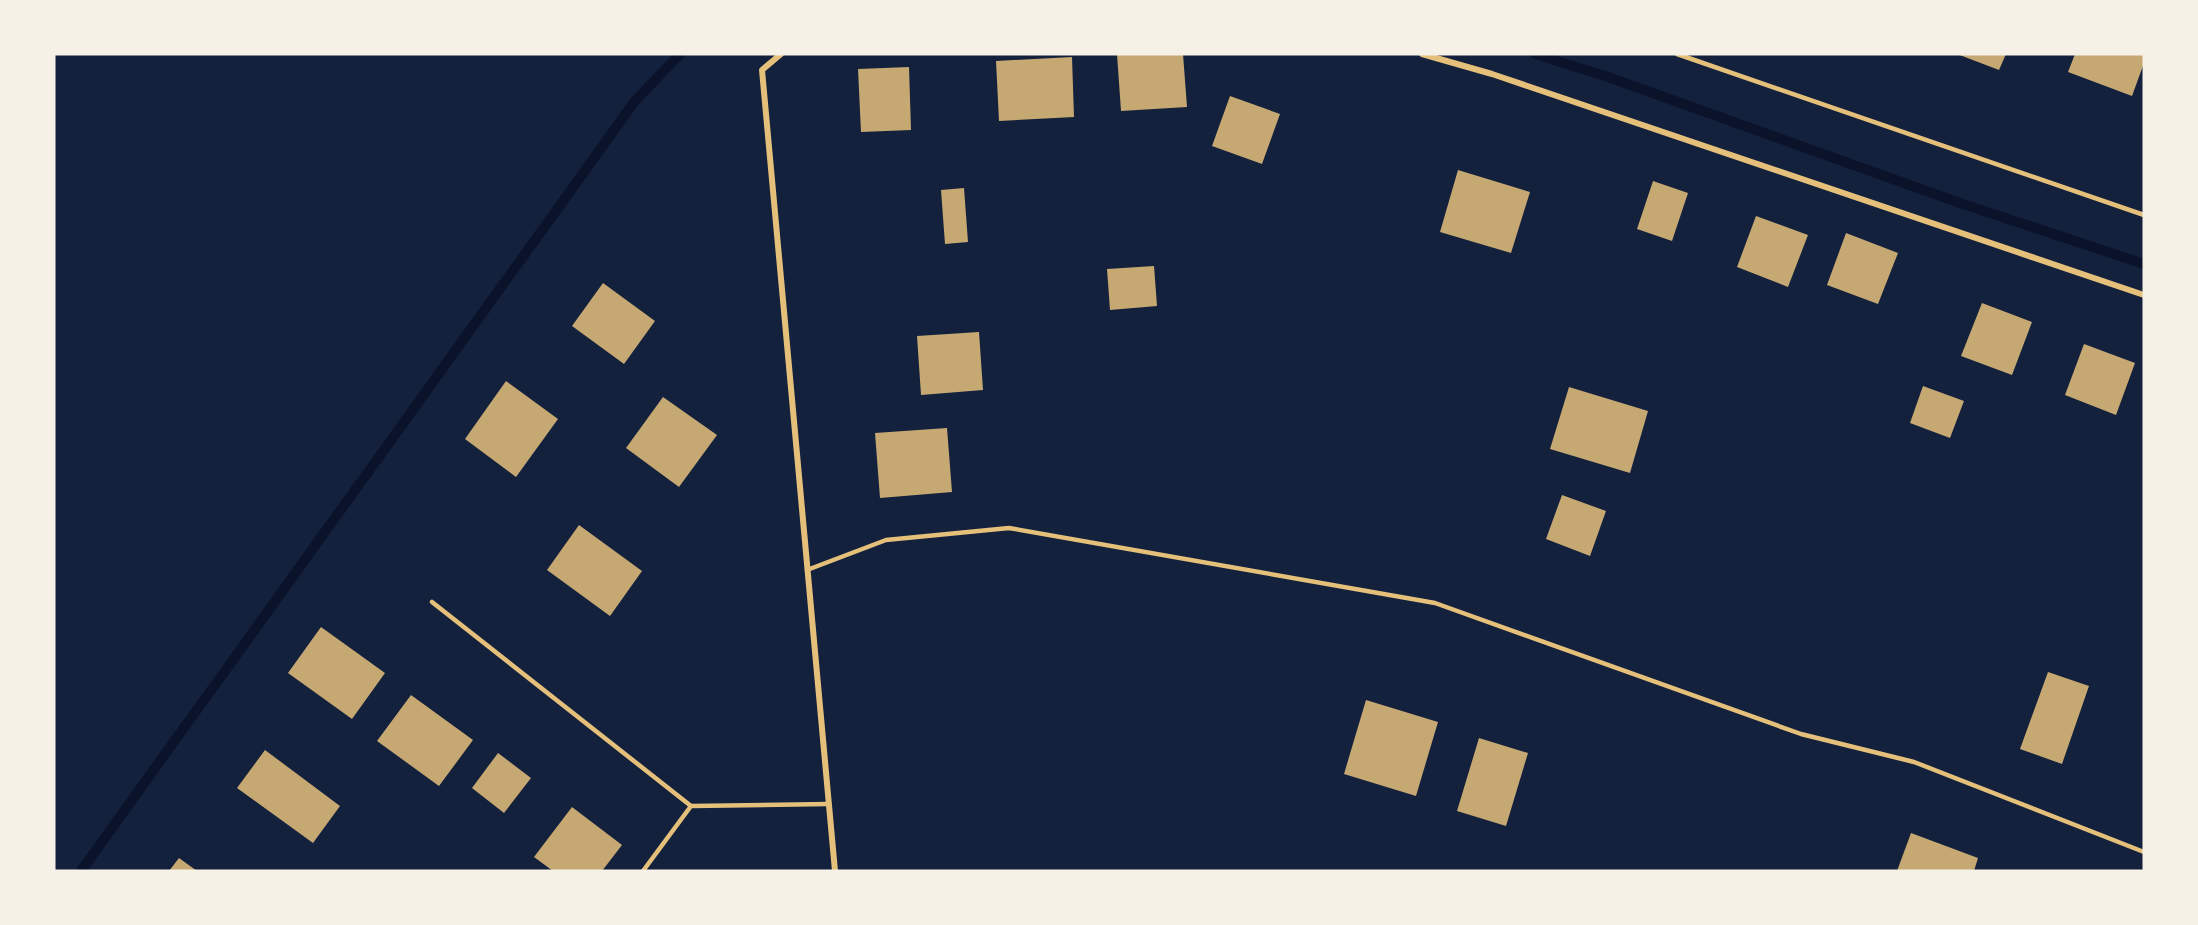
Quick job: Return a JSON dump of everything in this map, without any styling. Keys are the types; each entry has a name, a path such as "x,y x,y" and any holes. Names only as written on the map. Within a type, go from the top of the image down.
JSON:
{"street":[{"path":"781,54 762,70 835,871"},
{"path":"1422,54 1503,77 2144,295"}],"lane":[{"path":"1677,54 2144,215"},
{"path":"807,570 886,540 1009,528 1435,603 1801,734 1914,762 2144,852"},
{"path":"432,602 691,806 829,804"},
{"path":"643,871 691,806"}],"building":[{"path":"1117,54 1183,54 1187,107 1121,111"},
{"path":"1957,54 2006,54 1999,70"},
{"path":"2075,54 2144,54 2144,63 2132,96 2068,72"},
{"path":"1072,57 1074,117 999,121 996,61"},
{"path":"909,67 911,130 861,132 858,69"},
{"path":"1230,96 1280,114 1262,164 1212,146"},
{"path":"1458,170 1530,192 1511,253 1440,232"},
{"path":"1653,181 1688,193 1672,241 1637,229"},
{"path":"964,188 968,242 945,244 941,190"},
{"path":"1756,216 1808,235 1788,287 1737,267"},
{"path":"1846,233 1898,253 1878,304 1827,285"},
{"path":"1154,266 1157,306 1110,310 1107,269"},
{"path":"603,283 655,321 624,364 572,326"},
{"path":"1982,303 2032,322 2012,375 1961,356"},
{"path":"979,332 983,390 921,395 917,336"},
{"path":"2084,344 2135,363 2116,415 2065,395"},
{"path":"506,381 558,419 516,477 465,439"},
{"path":"1923,386 1964,401 1950,438 1910,423"},
{"path":"1569,387 1648,411 1630,473 1550,449"},
{"path":"663,397 717,435 679,487 626,448"},
{"path":"947,428 952,492 880,498 875,433"},
{"path":"1562,495 1606,511 1590,556 1546,539"},
{"path":"579,525 642,571 610,616 547,570"},
{"path":"321,627 385,673 352,719 288,673"},
{"path":"2048,672 2089,686 2062,764 2020,749"},
{"path":"411,695 473,740 439,786 377,741"},
{"path":"1366,700 1438,722 1416,796 1344,774"},
{"path":"1479,738 1528,753 1506,826 1457,811"},
{"path":"265,750 340,806 313,843 237,788"},
{"path":"498,753 531,778 504,813 472,788"},
{"path":"572,807 622,845 602,871 553,871 534,857"},
{"path":"1911,833 1978,858 1974,871 1897,871"},
{"path":"179,858 197,871 169,871"}],"waterway":[{"path":"81,871 635,101 680,54"},
{"path":"1535,54 1608,77 1957,202 2144,264"}]}
